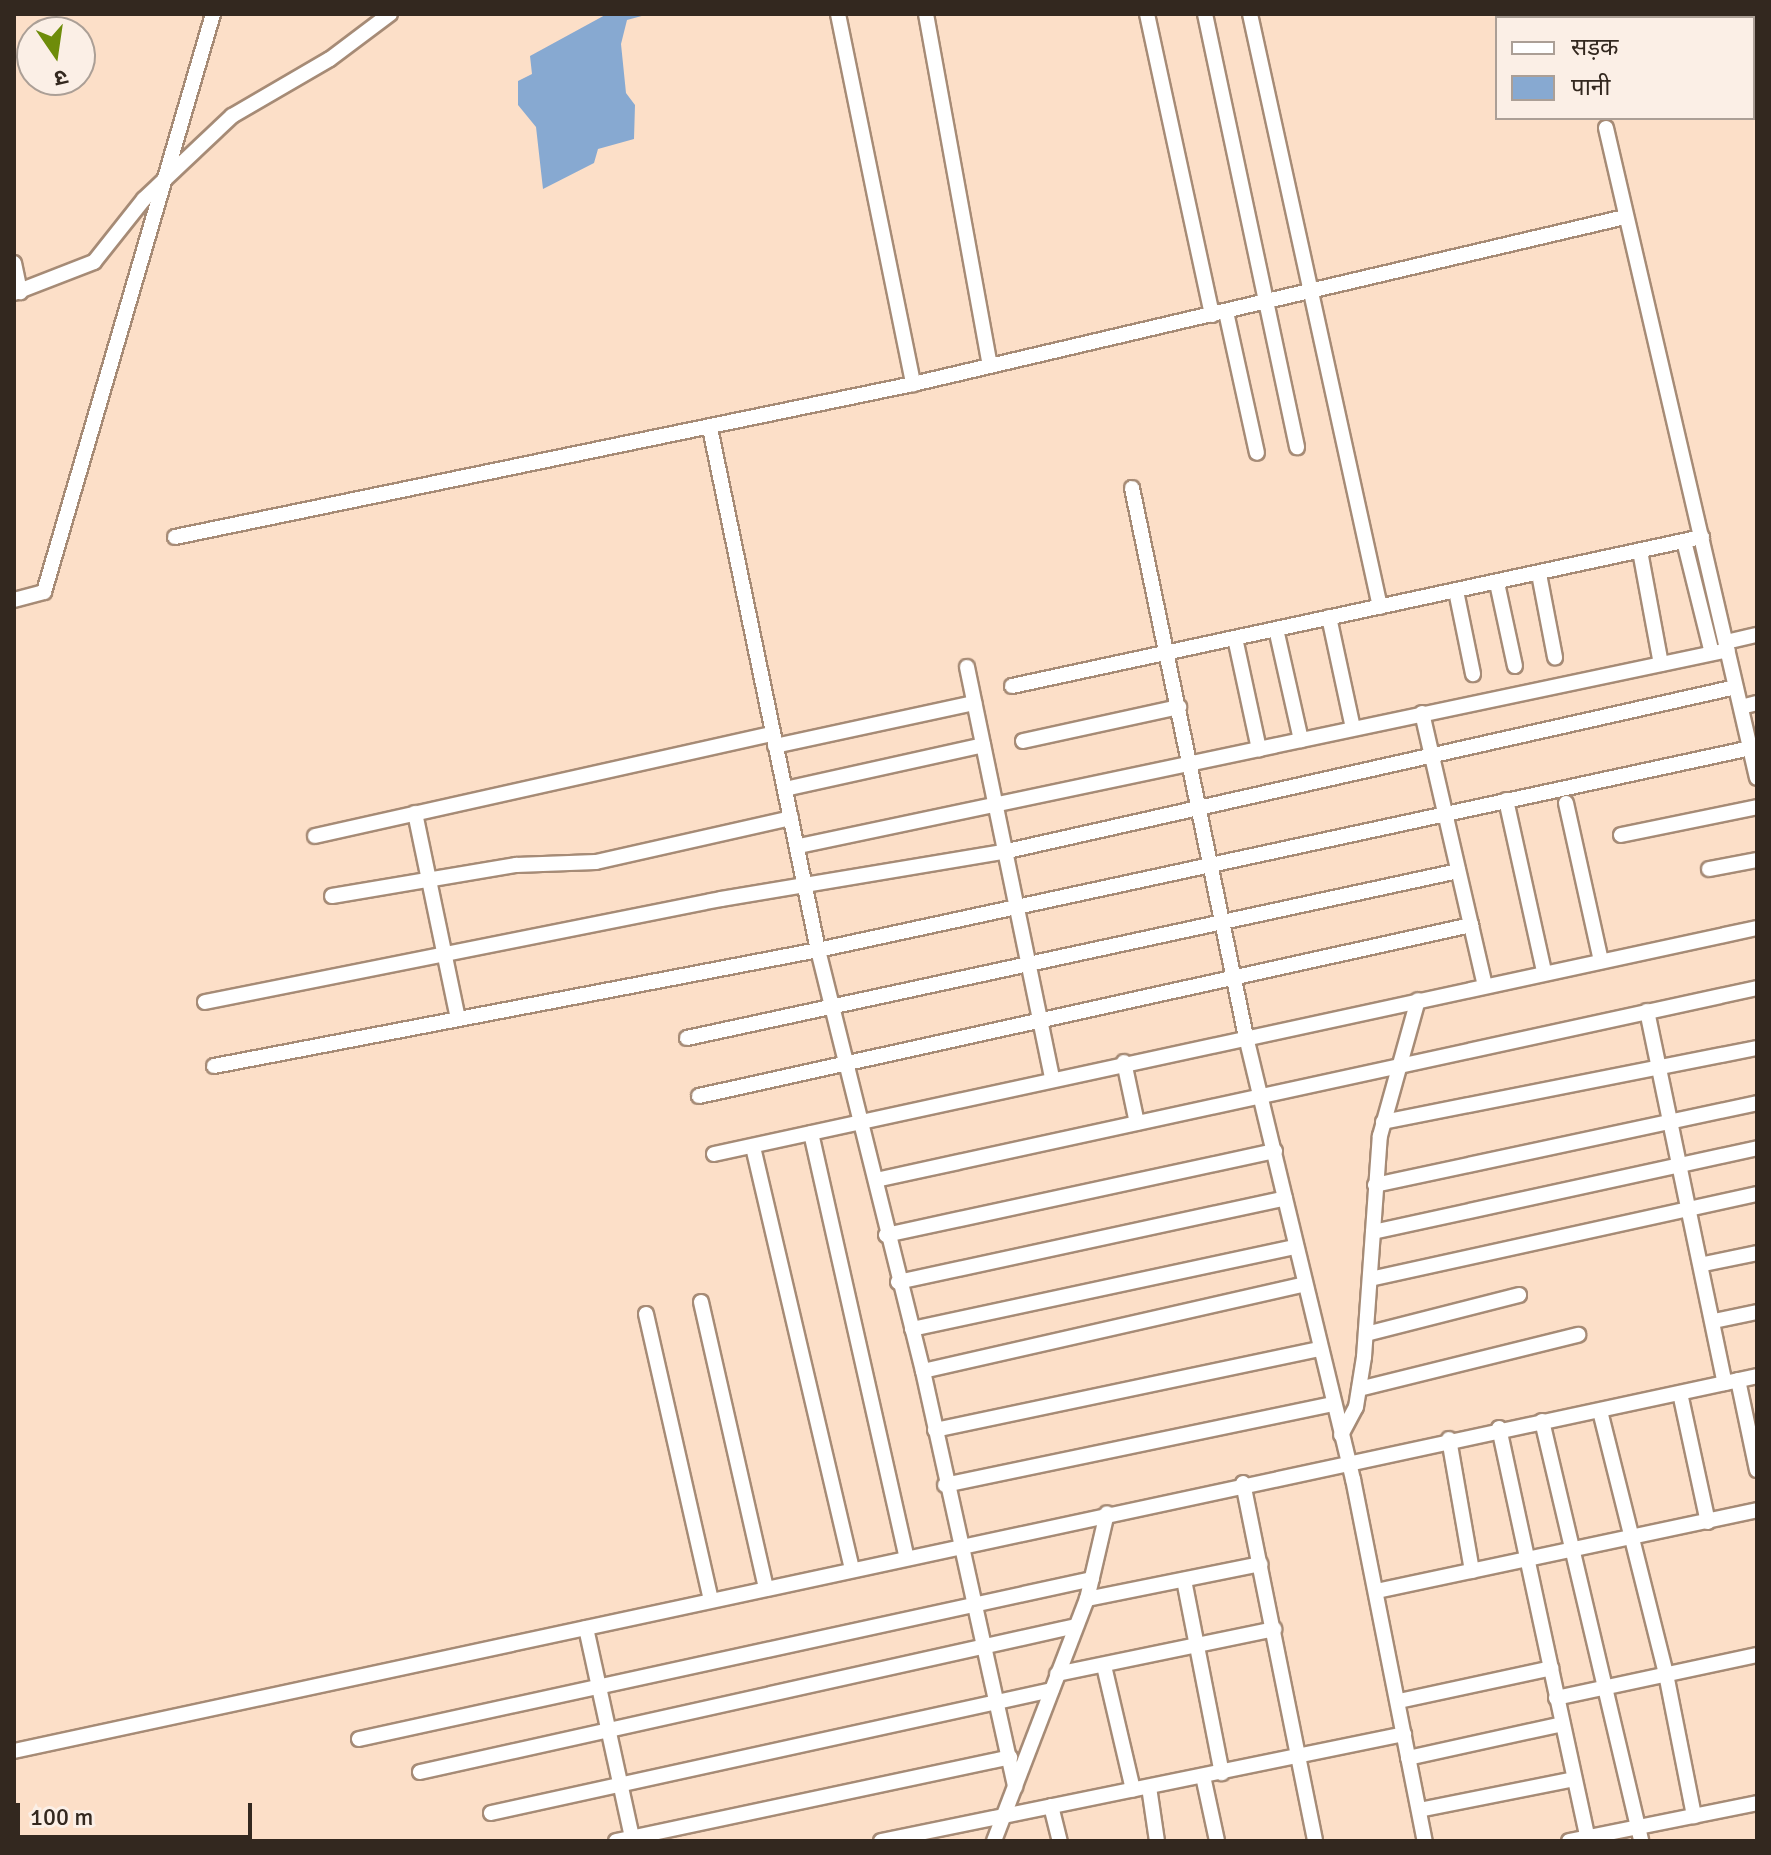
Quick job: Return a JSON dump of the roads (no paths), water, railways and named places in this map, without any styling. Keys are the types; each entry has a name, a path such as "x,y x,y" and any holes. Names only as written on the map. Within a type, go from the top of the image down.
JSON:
{"street":[{"path":"14,600 44,592 169,175 213,14"},
{"path":"14,263 17,293 94,262 169,175 232,116 330,59 390,14"},
{"path":"838,14 913,384"},
{"path":"926,14 990,365"},
{"path":"1147,14 1219,314 1257,453"},
{"path":"1205,14 1297,447"},
{"path":"1250,14 1380,607"},
{"path":"1606,128 1756,770"},
{"path":"175,537 913,384 1310,294 1625,217"},
{"path":"710,428 773,740 808,887 818,950 862,1120 886,1235 923,1371 945,1485 976,1601 1015,1787"},
{"path":"1132,488 1214,861 1246,1037 1377,1591 1425,1841"},
{"path":"1012,686 1702,537"},
{"path":"1684,541 1712,653"},
{"path":"1640,551 1661,664"},
{"path":"1539,574 1555,657"},
{"path":"1497,583 1515,666"},
{"path":"1456,591 1473,674"},
{"path":"1329,617 1353,728"},
{"path":"1276,629 1301,740"},
{"path":"799,846 1712,653 1757,635"},
{"path":"1235,638 1259,749"},
{"path":"967,667 1052,1078"},
{"path":"205,1002 445,954 1003,852 1200,806 1433,758 1736,687"},
{"path":"315,836 773,740 974,703"},
{"path":"1741,707 1757,703"},
{"path":"1023,741 1179,707"},
{"path":"1422,713 1485,985"},
{"path":"785,789 983,745"},
{"path":"214,1066 818,950 1214,861 1751,748"},
{"path":"1506,800 1544,972"},
{"path":"1566,803 1601,961"},
{"path":"1621,835 1757,807"},
{"path":"415,813 458,1019"},
{"path":"332,896 429,878 596,862 791,818"},
{"path":"1709,869 1757,860"},
{"path":"687,1038 1458,871"},
{"path":"699,1096 847,1060 1471,925"},
{"path":"714,1154 1124,1062 1757,928"},
{"path":"876,1180 1757,988"},
{"path":"1341,1435 1359,1389 1383,1122 1418,1000"},
{"path":"1647,1011 1662,1069 1714,1321 1754,1446 1757,1470"},
{"path":"1383,1122 1757,1048"},
{"path":"1124,1062 1137,1123"},
{"path":"1375,1185 1757,1103"},
{"path":"811,1133 906,1554"},
{"path":"753,1147 851,1566"},
{"path":"1373,1232 1757,1148"},
{"path":"886,1235 1275,1151"},
{"path":"1370,1279 1757,1194"},
{"path":"898,1282 1285,1198"},
{"path":"912,1329 1296,1247"},
{"path":"1704,1264 1757,1253"},
{"path":"923,1371 1305,1284"},
{"path":"1366,1334 1519,1295"},
{"path":"701,1302 766,1587"},
{"path":"1714,1321 1757,1312"},
{"path":"646,1314 711,1600"},
{"path":"1359,1389 1578,1335"},
{"path":"935,1430 1319,1349"},
{"path":"14,1751 586,1628 906,1554 1757,1376"},
{"path":"1680,1393 1708,1522"},
{"path":"945,1485 1333,1404"},
{"path":"1600,1411 1666,1674 1694,1816"},
{"path":"1542,1421 1570,1550 1640,1834"},
{"path":"1499,1428 1588,1839"},
{"path":"1449,1439 1472,1571"},
{"path":"1243,1483 1301,1756 1315,1841"},
{"path":"1377,1591 1757,1510"},
{"path":"994,1841 1087,1599 1107,1513"},
{"path":"1087,1599 1260,1564"},
{"path":"359,1739 976,1601 1092,1579"},
{"path":"1184,1580 1222,1773"},
{"path":"420,1772 1076,1626"},
{"path":"586,1628 632,1839"},
{"path":"1057,1674 1197,1648 1274,1629"},
{"path":"1556,1698 1757,1655"},
{"path":"1104,1666 1157,1841"},
{"path":"1399,1701 1551,1668"},
{"path":"491,1813 1052,1690"},
{"path":"1408,1758 1562,1724"},
{"path":"881,1841 1404,1734"},
{"path":"616,1841 1010,1757"},
{"path":"1203,1776 1217,1841"},
{"path":"1419,1810 1574,1779"},
{"path":"1569,1841 1640,1834 1694,1816 1757,1803"},
{"path":"1051,1806 1060,1841"}],"water":[{"path":"607,14 649,14 627,20 621,44 626,93 635,105 634,139 598,149 594,163 543,189 536,127 518,105 518,81 532,74 530,56"}]}
